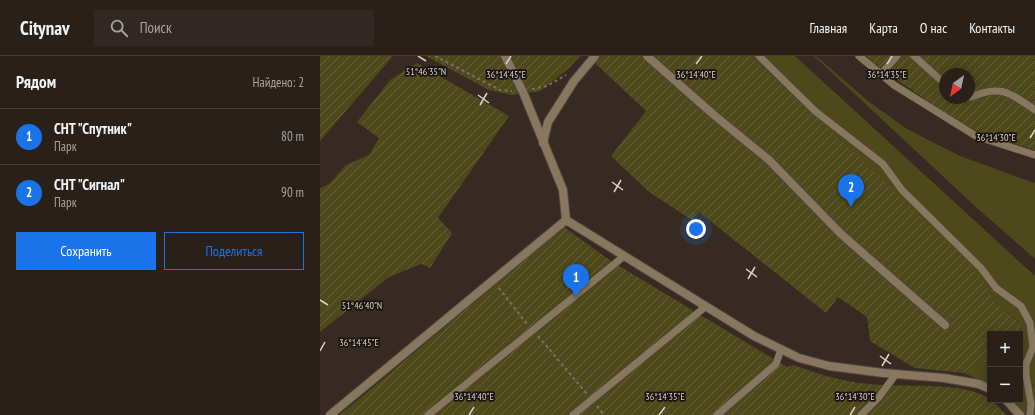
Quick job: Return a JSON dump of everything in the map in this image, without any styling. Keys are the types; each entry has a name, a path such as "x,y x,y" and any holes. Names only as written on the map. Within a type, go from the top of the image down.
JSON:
{"street":[{"path":"506,56 523,92 563,190 566,220"},
{"path":"543,143 548,122 574,81 595,56"},
{"path":"647,56 714,115 769,160 841,234 945,325"},
{"path":"566,220 705,307 754,336 799,358 829,366 944,378 978,384 987,388"},
{"path":"330,415 566,220"},
{"path":"1009,403 1020,415"}],"lane":[{"path":"759,56 816,111 883,164 902,190 981,268 996,288 1021,306 1030,323 1033,347 1026,364 1026,375 1031,404 1030,415"},
{"path":"859,56 894,85 976,136 1035,155"},
{"path":"881,74 897,56"},
{"path":"914,56 939,79"},
{"path":"975,95 987,90 1010,93 1035,110"},
{"path":"428,415 624,257"},
{"path":"573,415 705,307"},
{"path":"717,415 776,364 781,349"},
{"path":"861,415 879,397 896,374"}],"path":[{"path":"492,280 604,415"}],"shaded area":[{"path":"320,56 393,56 320,141"},
{"path":"426,56 580,56 568,69 540,91 513,95 489,90"},
{"path":"601,56 643,56 717,122 725,118 672,75 652,56 750,56 797,98 971,265 987,285 994,301 1021,324 1020,331 987,331 987,367 980,361 964,373 915,368 870,341 867,317 838,297 826,313 699,212 692,220 649,192 611,156 646,111 594,62"},
{"path":"750,56 795,56 1035,276 1035,415 1026,415 1014,403 1023,403 1023,331 1021,331 1021,324 994,301 987,285 923,219"},
{"path":"814,56 816,56 868,101 907,129 960,156 1035,183 1035,259 978,209"},
{"path":"866,56 1035,56 1035,150 980,133 948,115 877,66"},
{"path":"417,63 509,116 438,218 452,233 430,268 421,264 389,277 320,332 320,188 329,184 346,165 369,155 379,138 357,122 390,80"},
{"path":"564,227 611,261 787,367 794,365 827,376 860,383 938,386 965,390 987,397 987,403 995,403 1007,415 340,415"},
{"path":"980,360 987,366 987,384 964,373"}],"place":[{"name":"СНТ \"Сигнал\"","path":"851,207"},
{"name":"СНТ \"Спутник\"","path":"576,297"}]}
